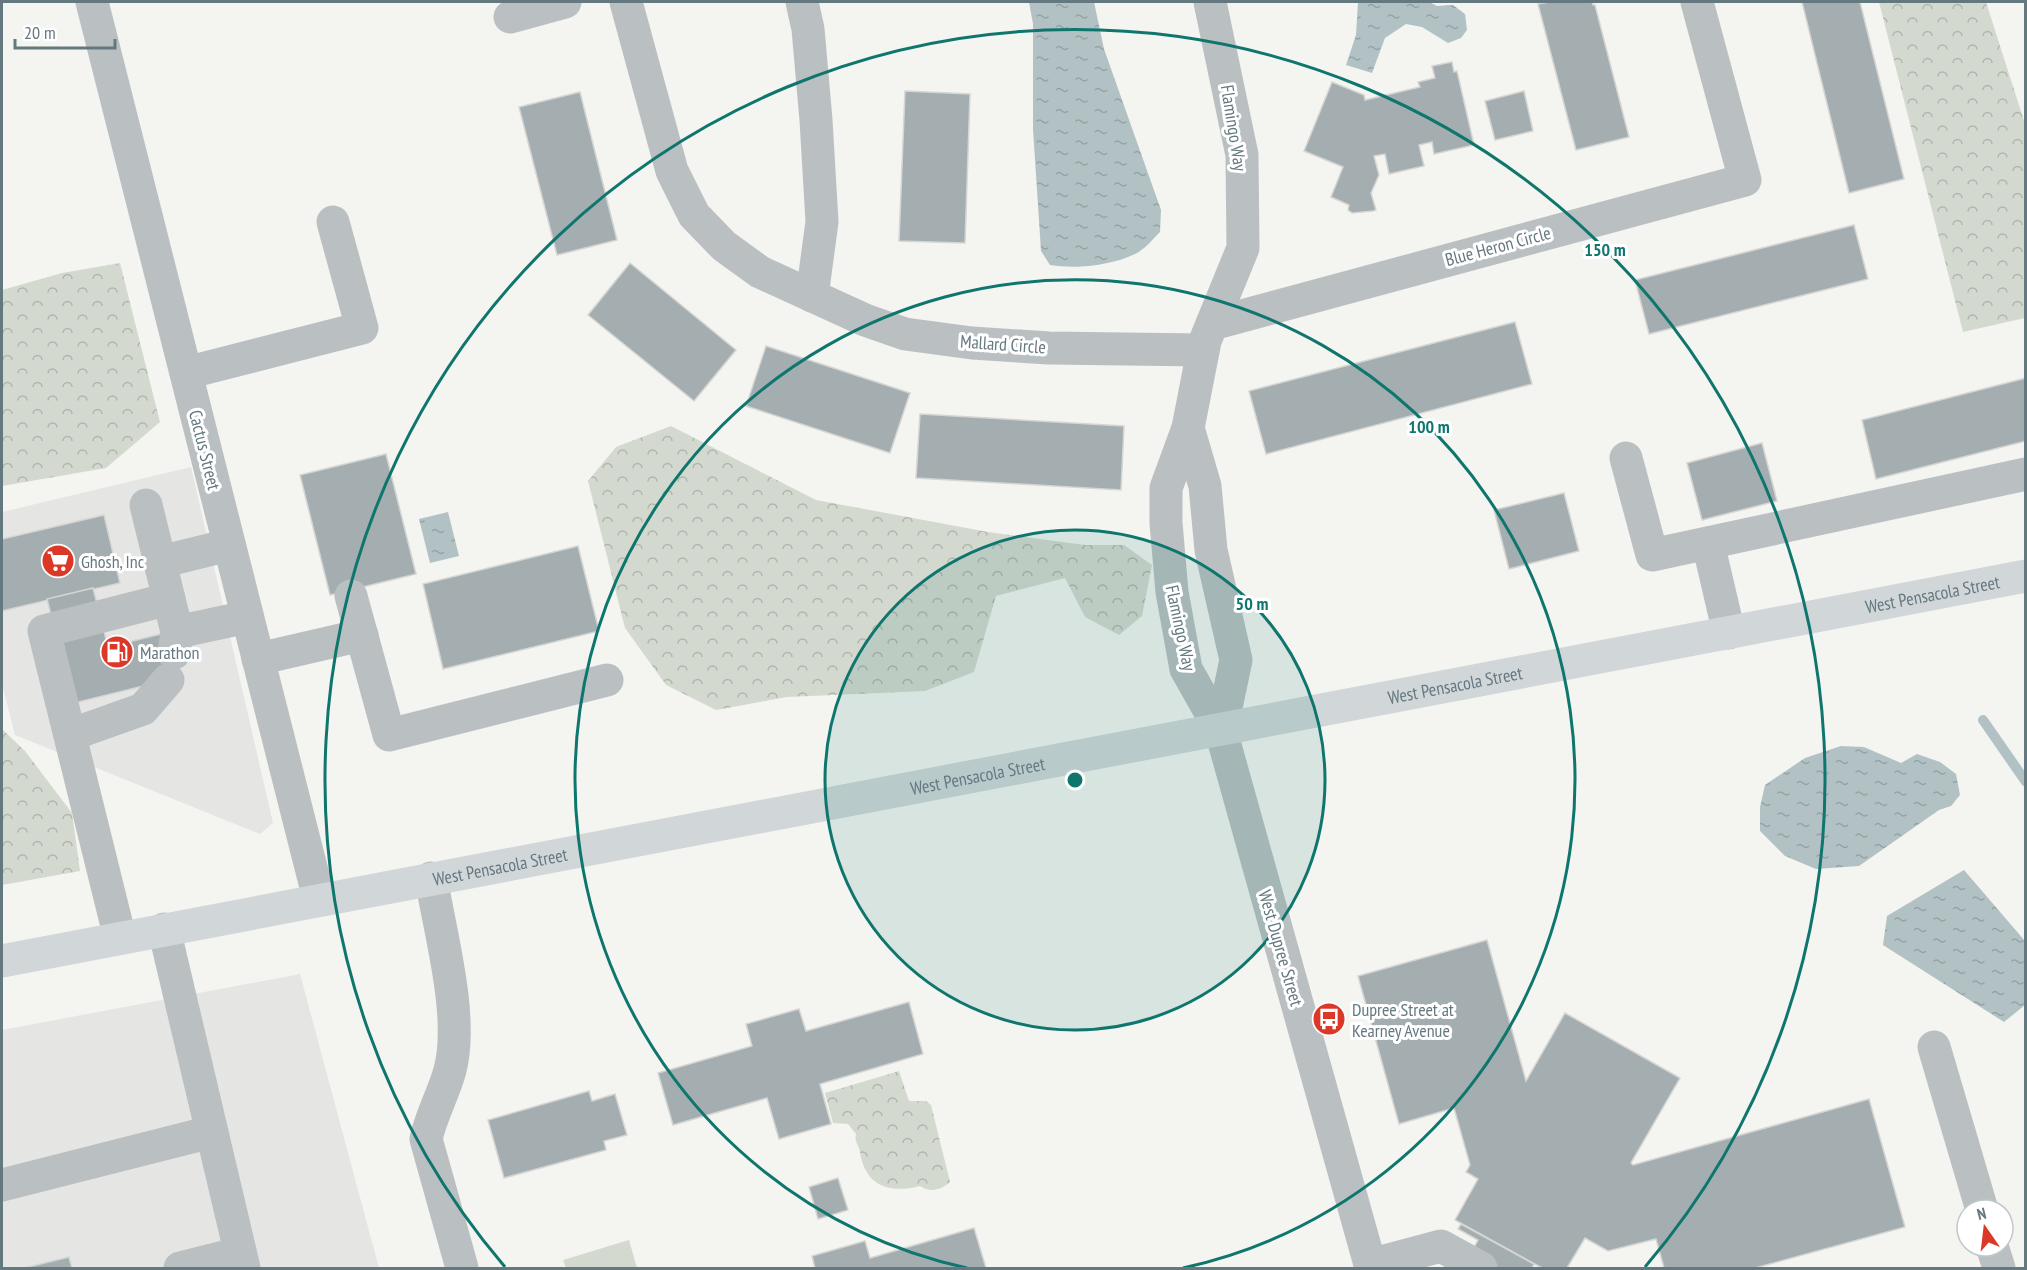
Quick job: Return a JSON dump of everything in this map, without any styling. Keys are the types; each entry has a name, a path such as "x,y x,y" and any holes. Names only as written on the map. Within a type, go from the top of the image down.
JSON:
{"main road":[{"name":"West Pensacola Street","path":"2,961 319,899 1221,731 2025,576"}],"street":[{"name":"Cactus Street","path":"92,2 319,899"},
{"path":"510,16 565,2"},
{"name":"Mallard Circle","path":"626,2 672,171 694,216 724,246 760,272 904,334 961,342 1048,348 1207,337"},
{"path":"802,2 808,29 822,222 812,296"},
{"name":"Flamingo Way","path":"1210,2 1242,155 1243,248 1207,337 1188,428 1166,488 1166,524 1172,592 1186,669 1221,731"},
{"name":"Blue Heron Circle","path":"1207,337 1745,180 1697,2"},
{"path":"186,373 362,328 333,222"},
{"name":"Flamingo Way","path":"1188,428 1205,486 1211,550 1236,660 1221,731"},
{"path":"1626,458 1652,555 2025,474"},
{"path":"70,735 143,709 173,655 169,599 146,505"},
{"path":"1708,543 1729,633"},
{"path":"160,562 229,544"},
{"path":"351,596 389,735 607,681"},
{"path":"120,938 44,631 169,599"},
{"path":"173,655 247,616"},
{"path":"258,659 362,635"},
{"name":"West Dupree Street","path":"1221,731 1370,1267"},
{"path":"431,878 454,1009 454,1041 450,1070 430,1120 426,1139 462,1269"},
{"path":"164,929 242,1261 180,1269"},
{"path":"1934,1047 1978,1198"},
{"path":"2,1185 211,1132"},
{"path":"1370,1267 1441,1246 1481,1269"}],"shaded area":[{"path":"191,467 273,823 260,834 15,735 2,684 2,512"},
{"path":"300,974 379,1268 2,1268 2,1030"}],"green space":[{"path":"1879,2 1986,2 2025,124 2025,318 1963,332"},
{"path":"120,263 160,422 106,468 2,486 2,290 62,273"},
{"path":"671,426 816,500 988,532 1085,545 1124,545 1152,565 1142,616 1119,635 1085,617 1065,578 996,596 974,672 925,691 787,697 716,710 666,685 625,628 588,481 616,447"},
{"path":"2,729 25,751 72,813 80,871 2,885"},
{"path":"899,1071 909,1101 926,1101 931,1105 950,1182 939,1189 932,1190 920,1186 898,1189 880,1185 867,1173 856,1141 856,1134 848,1124 833,1123 825,1093"},
{"path":"629,1240 637,1268 566,1268 563,1260"}],"water":[{"path":"1029,2 1094,2 1104,49 1161,210 1160,232 1142,250 1125,258 1093,266 1060,266 1050,265 1041,251 1033,129 1033,24"},
{"path":"1358,2 1429,2 1437,6 1453,5 1465,14 1467,30 1461,38 1448,43 1422,27 1406,24 1385,38 1372,73 1346,65 1356,35"},
{"path":"448,512 459,556 430,563 419,519"},
{"path":"1841,746 1864,747 1901,763 1917,754 1940,762 1956,774 1960,795 1951,806 1939,810 1859,866 1816,869 1785,856 1760,831 1760,807 1765,785 1805,758"},
{"path":"1964,870 2025,941 2025,1005 2004,1022 1883,945 1887,916"}],"building":[{"path":"1592,2 1595,5 1629,137 1576,150 1538,4"},
{"path":"1802,2 1860,2 1904,179 1849,193"},
{"path":"1452,62 1454,72 1457,71 1474,145 1434,154 1432,142 1419,145 1424,166 1389,174 1385,154 1374,156 1379,175 1371,193 1376,210 1352,213 1348,210 1349,205 1331,197 1343,167 1304,151 1332,82 1364,95 1365,100 1420,87 1418,82 1435,78 1432,66"},
{"path":"905,91 970,94 965,243 899,241"},
{"path":"1524,91 1533,131 1495,140 1485,101"},
{"path":"580,92 617,240 557,255 519,107"},
{"path":"1854,225 1868,279 1649,334 1635,280"},
{"path":"630,263 736,350 694,401 588,315"},
{"path":"1515,322 1532,384 1266,454 1249,391"},
{"path":"766,346 910,393 890,453 746,406"},
{"path":"2026,378 2026,441 1876,479 1862,420"},
{"path":"920,414 1124,426 1121,490 916,478"},
{"path":"1762,443 1777,501 1702,520 1687,463"},
{"path":"386,454 416,574 330,595 300,475"},
{"path":"1564,493 1579,551 1509,569 1494,510"},
{"name":"Ghosh, Inc","path":"104,515 120,583 2,611 2,539"},
{"path":"578,546 599,631 443,669 423,584"},
{"name":"Marathon","path":"93,588 108,647 169,632 180,677 50,709 62,658 47,599"},
{"path":"1487,940 1526,1081 1565,1013 1680,1078 1631,1163 1633,1165 1869,1099 1905,1227 1755,1268 1664,1268 1656,1239 1608,1251 1585,1238 1567,1268 1542,1268 1455,1220 1478,1179 1466,1172 1470,1165 1454,1108 1399,1124 1358,976"},
{"path":"909,1002 923,1054 820,1084 831,1124 779,1139 767,1098 673,1125 658,1073 752,1046 746,1024 799,1009 806,1031"},
{"path":"589,1091 592,1101 615,1094 627,1135 604,1141 606,1150 504,1178 488,1120"},
{"path":"838,1178 848,1210 818,1219 809,1187"},
{"path":"1461,1224 1534,1264 1532,1268 1463,1268 1478,1240 1458,1229"},
{"path":"974,1228 986,1268 815,1268 812,1256 865,1241 870,1258"},
{"path":"69,1257 72,1268 24,1268"}],"waterway":[{"path":"1983,720 2026,782"}],"place":[{"name":"Ghosh, Inc","path":"58,561"},
{"name":"Marathon","path":"117,652"},
{"name":"Dupree Street at Kearney Avenue","path":"1329,1019"}]}
